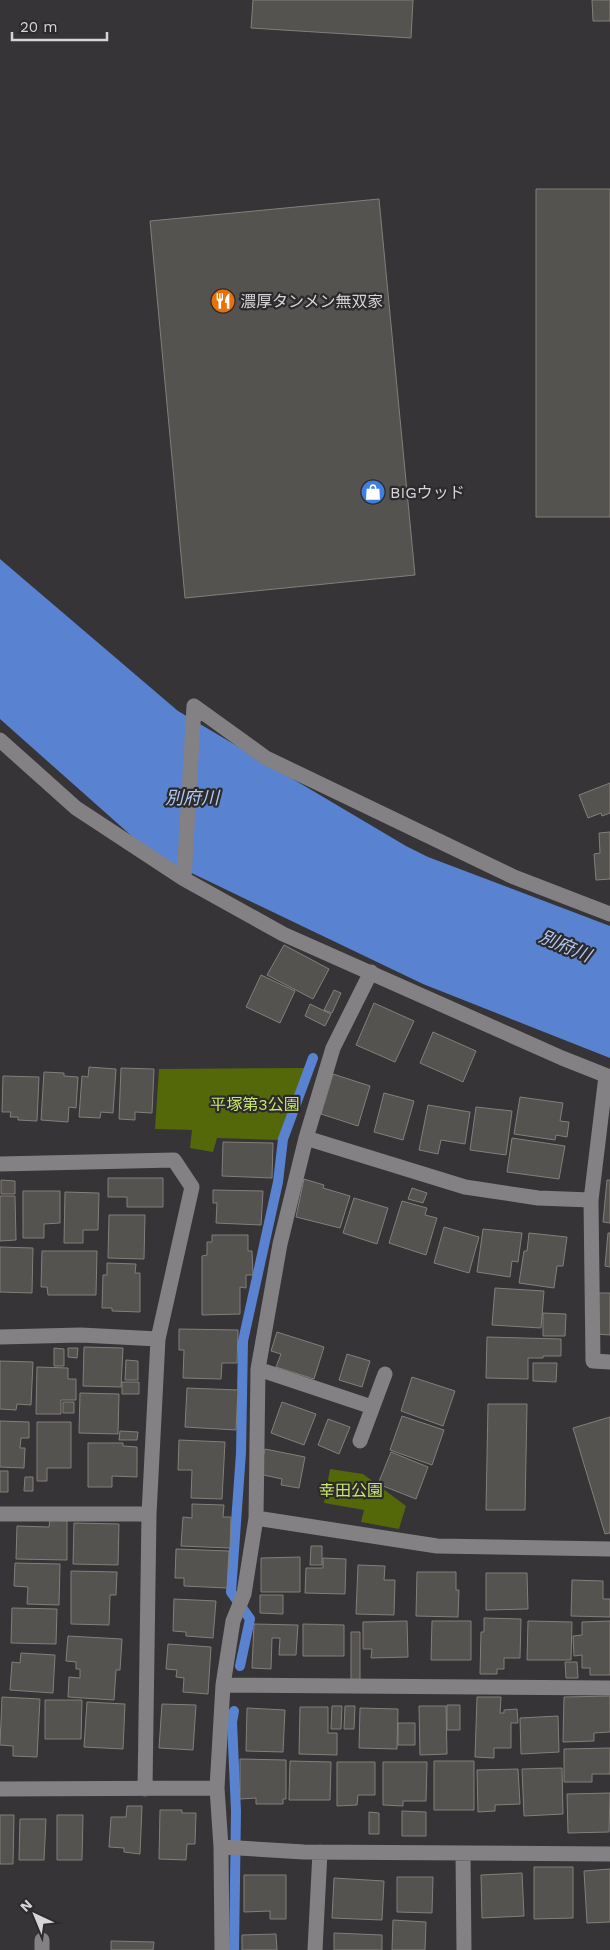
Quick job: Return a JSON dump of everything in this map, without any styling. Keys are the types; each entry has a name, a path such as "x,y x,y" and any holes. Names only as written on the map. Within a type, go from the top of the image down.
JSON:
{"street":[{"path":"184,880 194,706 266,758 514,878 610,914"},
{"path":"0,740 76,808 184,880 283,934 553,1054 608,1076 591,1200 593,1361 610,1362"},
{"path":"222,1950 221,1847 217,1788 223,1685 233,1621 244,1594 256,1518 258,1369 280,1244 306,1138 333,1048 371,972"},
{"path":"306,1138 465,1187 538,1198 591,1200"},
{"path":"0,1164 174,1160 192,1187 158,1339 149,1514 145,1789"},
{"path":"0,1337 81,1335 158,1339"},
{"path":"258,1369 372,1407"},
{"path":"360,1441 385,1374"},
{"path":"0,1514 149,1514"},
{"path":"256,1518 438,1546 610,1549"},
{"path":"223,1685 610,1688"},
{"path":"0,1789 217,1788"},
{"path":"221,1847 320,1852 610,1854"},
{"path":"314,1950 320,1852"},
{"path":"463,1853 464,1950"}],"green space":[{"name":"平塚第3公園","path":"307,1068 280,1140 217,1138 213,1152 190,1148 192,1130 155,1129 159,1069"},
{"name":"幸田公園","path":"330,1469 363,1474 406,1506 399,1529 361,1522 364,1510 324,1503"}],"water":[{"name":"別府川","path":"0,559 178,711 406,846 428,857 610,926 610,1058 423,984 152,854 0,719"}],"building":[{"path":"253,0 413,0 411,38 251,28"},
{"path":"592,0 610,0 610,21 593,21"},
{"path":"536,189 610,189 610,517 536,517"},
{"path":"379,199 415,575 185,598 150,221"},
{"path":"610,783 610,813 602,816 601,813 588,818 579,795"},
{"path":"610,832 610,879 596,880 594,854 600,853 599,833"},
{"path":"284,945 329,969 313,999 267,975"},
{"path":"261,975 295,991 280,1023 246,1007"},
{"path":"334,990 341,993 332,1013 324,1010"},
{"path":"374,1003 414,1021 395,1062 356,1045"},
{"path":"310,1004 331,1014 325,1026 305,1016"},
{"path":"433,1032 476,1051 463,1082 420,1063"},
{"path":"89,1067 116,1069 113,1113 101,1112 100,1118 79,1117 82,1076 88,1077"},
{"path":"121,1068 154,1069 152,1113 135,1112 135,1120 119,1119"},
{"path":"44,1072 64,1073 64,1076 78,1077 76,1108 69,1107 68,1122 41,1120"},
{"path":"333,1074 370,1086 358,1126 321,1114"},
{"path":"3,1076 39,1077 37,1121 18,1120 18,1117 10,1117 11,1112 2,1112"},
{"path":"384,1093 414,1101 403,1140 374,1132"},
{"path":"520,1097 563,1103 560,1121 569,1122 567,1137 556,1135 555,1140 514,1134"},
{"path":"428,1105 470,1112 465,1144 441,1140 438,1154 419,1150"},
{"path":"476,1107 512,1111 506,1155 470,1150"},
{"path":"512,1138 565,1146 559,1179 507,1172"},
{"path":"223,1142 273,1143 272,1178 222,1176"},
{"path":"108,1178 163,1178 163,1207 127,1207 127,1197 108,1197"},
{"path":"304,1179 324,1185 323,1188 350,1196 340,1228 296,1217"},
{"path":"1,1180 15,1181 15,1194 1,1194"},
{"path":"607,1180 610,1180 610,1223 603,1222"},
{"path":"412,1188 427,1193 423,1203 408,1199"},
{"path":"213,1190 263,1191 261,1225 216,1223 217,1203 213,1203"},
{"path":"23,1191 60,1191 60,1223 44,1224 44,1238 23,1238"},
{"path":"65,1192 99,1193 98,1230 83,1230 83,1243 64,1243"},
{"path":"0,1196 15,1196 16,1240 0,1241"},
{"path":"354,1198 388,1208 377,1244 343,1233"},
{"path":"402,1201 427,1208 425,1215 437,1218 426,1255 389,1243"},
{"path":"109,1215 145,1215 144,1259 108,1258"},
{"path":"444,1227 479,1237 469,1273 434,1263"},
{"path":"483,1229 522,1233 518,1262 512,1261 510,1277 477,1272"},
{"path":"529,1233 567,1237 563,1266 557,1266 554,1288 519,1283 524,1251 527,1251"},
{"path":"608,1233 610,1233 610,1267 605,1266"},
{"path":"212,1235 248,1235 248,1251 252,1251 253,1275 246,1275 246,1288 240,1287 240,1314 202,1315 202,1256 207,1255 207,1242 212,1242"},
{"path":"0,1247 33,1248 32,1293 0,1292"},
{"path":"42,1251 97,1251 96,1295 48,1295 47,1287 41,1287"},
{"path":"107,1263 136,1264 135,1273 140,1273 140,1312 112,1311 112,1308 102,1308 103,1275 107,1275"},
{"path":"495,1288 544,1291 541,1328 492,1325"},
{"path":"598,1293 610,1293 610,1335 596,1334"},
{"path":"543,1313 566,1314 565,1336 543,1336"},
{"path":"179,1329 238,1330 237,1363 222,1363 221,1379 183,1378 184,1350 179,1350"},
{"path":"277,1332 324,1347 314,1379 276,1367 281,1354 271,1351"},
{"path":"487,1337 561,1339 561,1356 528,1358 528,1379 486,1378"},
{"path":"84,1347 123,1348 121,1387 83,1386"},
{"path":"54,1348 64,1349 64,1366 54,1366"},
{"path":"68,1348 78,1348 77,1358 68,1357"},
{"path":"347,1354 370,1361 362,1387 339,1380"},
{"path":"126,1360 138,1361 138,1380 125,1380"},
{"path":"0,1361 33,1362 31,1405 17,1404 16,1410 0,1409"},
{"path":"533,1363 557,1363 556,1382 533,1381"},
{"path":"37,1367 68,1368 68,1379 76,1379 76,1400 61,1400 61,1414 36,1414"},
{"path":"412,1377 455,1391 443,1426 401,1411"},
{"path":"122,1382 139,1382 139,1394 122,1394"},
{"path":"187,1388 238,1390 236,1430 185,1427"},
{"path":"80,1393 119,1394 118,1434 79,1433"},
{"path":"63,1402 74,1402 74,1413 63,1413"},
{"path":"282,1402 316,1414 304,1445 271,1433"},
{"path":"488,1404 527,1404 525,1510 486,1510"},
{"path":"402,1416 444,1430 432,1465 390,1450"},
{"path":"610,1417 610,1533 605,1534 573,1428"},
{"path":"328,1419 350,1427 339,1454 318,1445"},
{"path":"0,1421 29,1422 29,1438 21,1438 20,1448 25,1448 24,1468 0,1467"},
{"path":"37,1422 71,1422 71,1468 47,1468 47,1481 37,1481"},
{"path":"120,1431 138,1432 137,1440 119,1440"},
{"path":"179,1440 225,1442 222,1499 191,1498 192,1470 178,1470"},
{"path":"88,1443 123,1443 123,1446 137,1447 137,1477 112,1476 112,1487 88,1487"},
{"path":"265,1449 305,1457 299,1488 281,1485 282,1479 259,1474"},
{"path":"391,1452 428,1467 416,1499 378,1484"},
{"path":"0,1471 8,1471 8,1492 0,1492"},
{"path":"25,1477 33,1477 33,1491 24,1491"},
{"path":"192,1504 224,1505 223,1517 231,1517 230,1548 181,1546 183,1517 192,1518"},
{"path":"50,1520 67,1521 67,1560 16,1559 17,1526 49,1527"},
{"path":"74,1523 119,1524 118,1565 73,1564"},
{"path":"311,1546 322,1546 322,1565 310,1565"},
{"path":"176,1549 229,1551 227,1588 184,1586 184,1578 175,1578"},
{"path":"300,1557 300,1592 261,1592 261,1558"},
{"path":"323,1558 346,1559 345,1594 305,1593 306,1568 323,1568"},
{"path":"15,1563 60,1564 59,1605 27,1604 28,1587 14,1586"},
{"path":"358,1565 385,1566 384,1580 395,1580 394,1615 356,1614"},
{"path":"71,1571 117,1572 116,1595 110,1595 109,1625 71,1624"},
{"path":"417,1572 456,1572 456,1590 459,1590 458,1617 416,1616"},
{"path":"486,1573 527,1573 528,1609 486,1610"},
{"path":"572,1580 603,1581 603,1599 610,1599 610,1617 571,1616"},
{"path":"260,1595 283,1595 283,1614 260,1613"},
{"path":"174,1599 216,1601 213,1638 186,1636 186,1632 173,1631"},
{"path":"12,1608 57,1609 56,1644 11,1643"},
{"path":"484,1618 521,1619 520,1658 504,1658 504,1669 497,1669 497,1674 480,1674 481,1632 484,1632"},
{"path":"407,1621 408,1657 371,1658 372,1649 363,1649 363,1622"},
{"path":"432,1621 471,1621 471,1660 431,1660"},
{"path":"528,1621 572,1622 571,1660 527,1660"},
{"path":"610,1621 610,1675 590,1675 590,1668 582,1668 582,1655 574,1656 573,1636 582,1635 582,1622"},
{"path":"254,1624 298,1625 296,1655 279,1655 280,1638 272,1638 271,1669 252,1668"},
{"path":"303,1624 344,1625 344,1656 303,1656"},
{"path":"351,1632 360,1632 360,1680 351,1680"},
{"path":"68,1636 122,1639 120,1670 116,1670 114,1700 68,1697 69,1677 80,1678 80,1669 76,1669 76,1662 66,1661"},
{"path":"168,1644 211,1647 208,1694 183,1692 184,1678 176,1677 177,1670 166,1669"},
{"path":"21,1653 55,1655 53,1693 10,1690 12,1662 20,1663"},
{"path":"565,1662 577,1662 578,1678 566,1678"},
{"path":"610,1696 610,1732 594,1733 594,1741 563,1742 564,1697"},
{"path":"2,1697 40,1699 37,1757 13,1756 13,1746 0,1745"},
{"path":"477,1697 501,1697 500,1713 504,1713 504,1710 517,1709 518,1723 511,1723 511,1748 494,1748 494,1758 475,1757"},
{"path":"45,1700 82,1700 81,1739 45,1739"},
{"path":"87,1702 125,1704 123,1749 84,1747"},
{"path":"162,1704 196,1705 193,1750 159,1748"},
{"path":"447,1705 460,1705 460,1730 447,1730"},
{"path":"332,1706 342,1706 341,1729 331,1729"},
{"path":"345,1706 355,1706 354,1729 344,1729"},
{"path":"419,1706 446,1706 447,1754 420,1755"},
{"path":"300,1707 328,1707 328,1733 337,1733 337,1755 299,1754"},
{"path":"247,1708 285,1710 283,1752 246,1751"},
{"path":"360,1708 398,1709 397,1749 359,1748"},
{"path":"558,1716 559,1752 521,1754 520,1718"},
{"path":"398,1723 415,1723 415,1745 398,1745"},
{"path":"610,1748 610,1774 592,1774 592,1782 564,1782 564,1749"},
{"path":"240,1759 286,1760 286,1799 283,1799 283,1804 256,1804 256,1798 240,1799"},
{"path":"290,1761 331,1762 330,1800 289,1800"},
{"path":"434,1761 474,1761 474,1810 434,1810"},
{"path":"337,1762 375,1762 375,1795 358,1795 357,1805 337,1806"},
{"path":"383,1762 427,1762 426,1801 403,1801 403,1806 383,1805"},
{"path":"562,1768 563,1814 524,1816 522,1769"},
{"path":"518,1769 520,1804 495,1805 495,1811 478,1812 477,1770"},
{"path":"610,1793 609,1832 568,1833 567,1794"},
{"path":"127,1806 142,1806 140,1854 124,1852 124,1848 109,1847 111,1817 126,1817"},
{"path":"160,1810 182,1810 182,1813 196,1813 195,1844 187,1844 186,1860 159,1859"},
{"path":"402,1811 426,1812 426,1836 402,1836"},
{"path":"369,1812 379,1813 379,1834 369,1834"},
{"path":"0,1815 14,1815 13,1864 0,1864"},
{"path":"57,1815 83,1815 82,1860 57,1860"},
{"path":"20,1819 46,1819 44,1860 19,1860"},
{"path":"534,1867 573,1867 573,1918 534,1919"},
{"path":"610,1869 610,1922 587,1923 584,1871"},
{"path":"522,1873 524,1916 482,1918 481,1875"},
{"path":"244,1875 286,1875 286,1919 270,1919 270,1911 244,1912"},
{"path":"397,1877 433,1877 432,1913 397,1912"},
{"path":"334,1878 384,1881 382,1920 332,1918"},
{"path":"393,1920 426,1922 425,1950 392,1950"},
{"path":"334,1933 382,1935 382,1950 334,1950"},
{"path":"276,1934 277,1950 242,1950 242,1935"},
{"path":"111,1941 154,1942 153,1950 111,1950"}],"waterway":[{"path":"240,1666 250,1619 231,1592 241,1453 243,1341 278,1182 283,1139 313,1058"},
{"path":"234,1711 232,1722 236,1811 234,1950"}],"place":[{"name":"濃厚タンメン無双家","path":"223,301"},
{"name":"BIGウッド","path":"373,492"}]}
